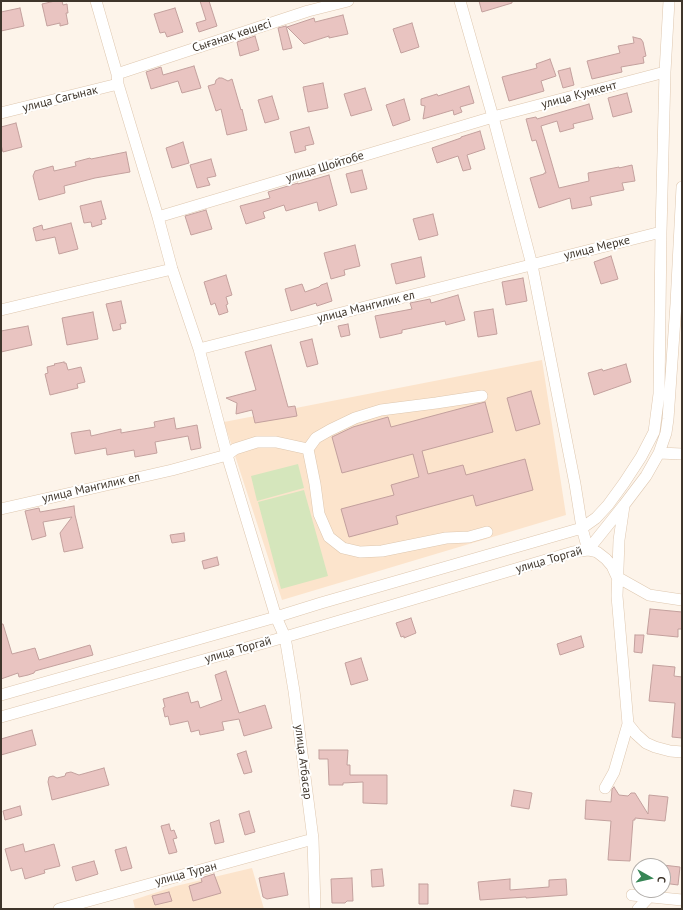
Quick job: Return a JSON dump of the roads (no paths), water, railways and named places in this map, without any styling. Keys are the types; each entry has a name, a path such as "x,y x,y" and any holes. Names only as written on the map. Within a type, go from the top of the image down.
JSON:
{"street":[{"name":"улица Атбасар","path":"96,1 172,269 231,452 276,617 285,637 294,690 313,839 316,909"},
{"name":"Сығанақ көшесі","path":"117,79 308,11 348,1"},
{"path":"460,1 493,117 532,265 575,484 582,528 596,518 608,505 641,457 654,432 659,394 665,72 669,1"},
{"name":"улица Кумкент","path":"493,117 665,72"},
{"name":"улица Сагынак","path":"1,113 117,79"},
{"name":"улица Шойтобе","path":"158,217 493,117"},
{"path":"682,186 679,304 666,433 659,453 646,476 588,550 597,552 606,559 612,566 617,577 649,595 682,600"},
{"name":"улица Мерке","path":"532,265 661,232"},
{"name":"улица Мангилик ел","path":"199,349 532,265"},
{"path":"1,310 172,269"},
{"path":"482,396 436,404 381,410 355,418 330,430 316,438 308,449 319,514 329,537 343,548 360,552 382,551 446,538 469,537 487,532"},
{"name":"улица Мангилик ел","path":"1,509 172,470 231,452 257,442 276,442 308,449"},
{"path":"659,453 682,454"},
{"path":"605,788 614,772 628,724 617,596 619,540 624,505"},
{"name":"улица Торгай","path":"1,695 582,528 588,550 566,554 285,637 1,717"},
{"path":"628,724 646,743 662,749 682,752"},
{"name":"улица Туран","path":"59,909 313,839"},
{"path":"638,909 649,898"},
{"path":"661,898 682,900"}]}
